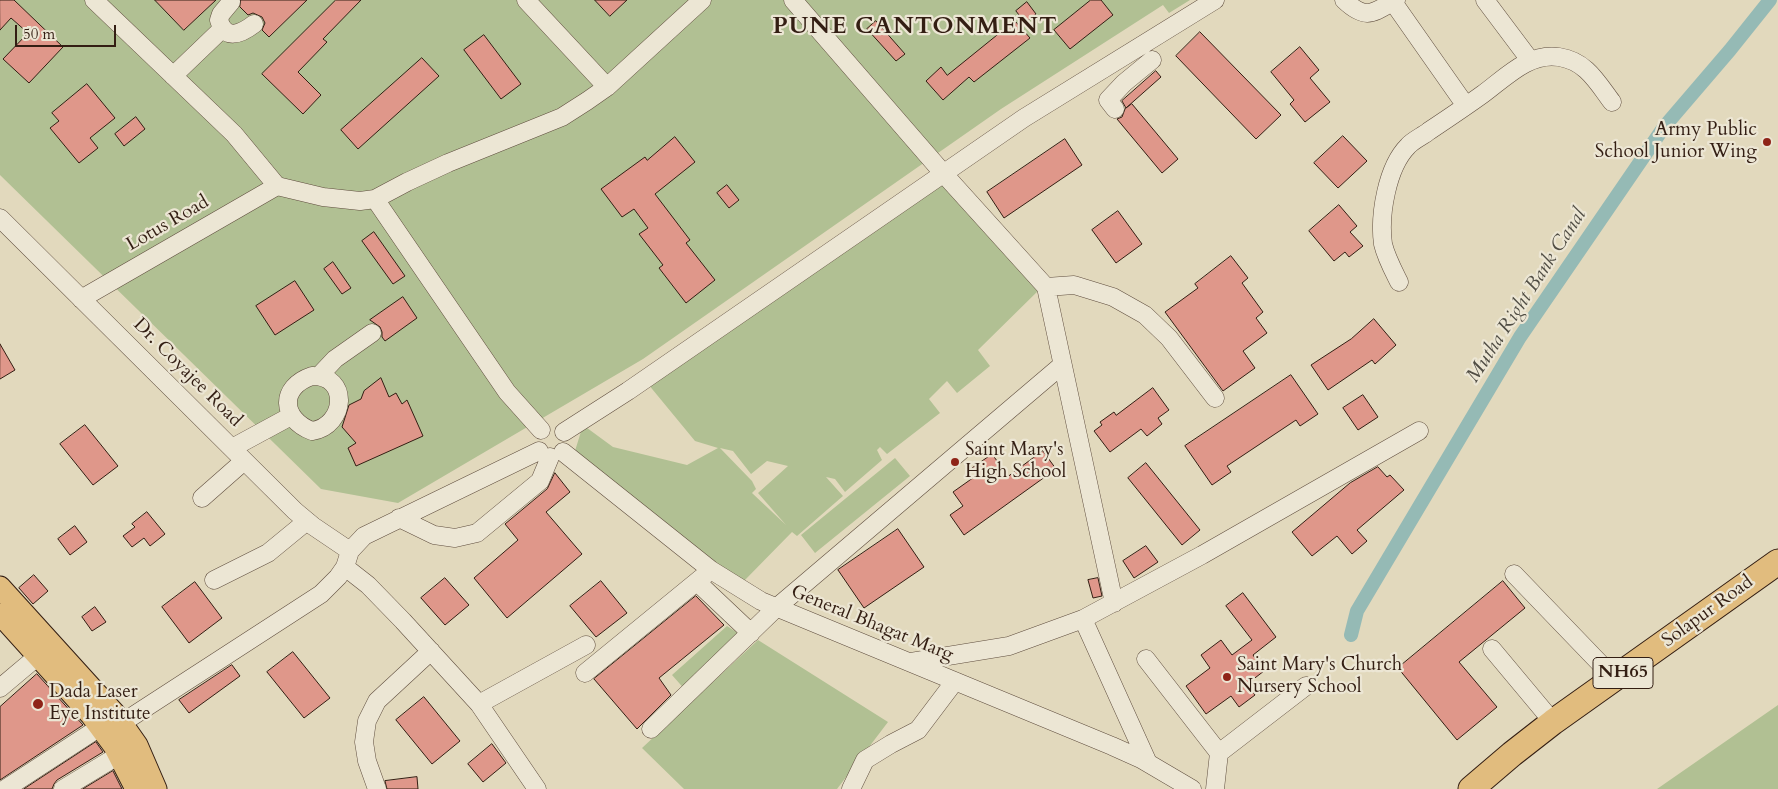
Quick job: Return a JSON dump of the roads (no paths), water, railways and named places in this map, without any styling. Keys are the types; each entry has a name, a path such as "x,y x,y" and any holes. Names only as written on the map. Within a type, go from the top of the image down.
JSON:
{"highway":[{"name":"Solapur Road","path":"1471,789 1554,722 1778,562"},
{"name":"Solapur Road","path":"1496,789 1563,736 1778,583"}],"main road":[{"path":"0,587 122,723 137,745 156,789"},
{"path":"0,614 100,727 119,754 136,789"}],"street":[{"path":"94,0 234,134 277,186 360,202 375,199 448,163 562,117 607,87 696,2"},
{"path":"526,0 607,87"},
{"path":"793,0 943,173 1046,287 1114,603"},
{"path":"564,432 628,391 1024,118 1215,0"},
{"path":"1344,0 1354,9 1373,14 1394,1 1466,106"},
{"path":"1484,0 1530,60"},
{"path":"232,2 221,14 219,20 222,29 230,34 236,34 243,32 254,24"},
{"path":"173,76 222,29"},
{"path":"1399,282 1383,243 1383,205 1390,178 1397,162 1408,145 1530,60 1548,56 1561,57 1585,66 1612,102"},
{"path":"1115,108 1108,100 1124,83 1152,60"},
{"path":"1109,65 1124,83"},
{"name":"Lotus Road","path":"81,298 277,186"},
{"path":"375,199 508,392 541,430"},
{"name":"Dr. Coyajee Road","path":"0,218 244,461 348,559 368,585 479,704 537,789"},
{"path":"1046,287 1074,285 1113,297 1145,315 1169,338 1215,398"},
{"path":"319,376 335,359 372,333"},
{"path":"651,730 776,608 1062,365"},
{"path":"319,376 329,380 339,394 338,411 326,427 312,431 297,424 291,416 288,406 289,398 298,383 305,379 319,376"},
{"path":"232,448 291,416"},
{"path":"122,723 321,594 364,536 399,518 551,453 567,445 564,432 557,426 548,426 541,430 536,442 551,453"},
{"path":"911,662 1009,646 1083,620 1202,555 1419,431"},
{"path":"399,518 434,535 455,538 477,533 540,480 551,453"},
{"name":"General Bhagat Marg","path":"551,453 711,570 761,601 1112,746 1148,763 1192,789"},
{"path":"202,498 244,461"},
{"path":"214,580 268,553 307,521"},
{"path":"585,673 711,570"},
{"path":"1514,574 1615,678"},
{"path":"697,582 750,633"},
{"path":"1083,620 1148,763"},
{"path":"479,704 586,645"},
{"path":"1492,649 1554,722"},
{"path":"377,789 367,761 364,742 367,721 377,702 431,651"},
{"path":"0,688 38,656"},
{"path":"1146,659 1219,753 1215,789"},
{"path":"852,789 865,760 918,730 955,681"},
{"path":"1219,753 1306,686"},
{"path":"5,789 100,727"},
{"path":"62,789 119,754"}],"waterway":[{"name":"Mutha Right Bank Canal","path":"1351,635 1357,611 1520,337 1664,127 1770,0"}],"place":[{"name":"Army Public School Junior Wing","path":"1767,142"},
{"name":"Saint Mary's High School","path":"955,462"},
{"name":"Saint Mary's Church Nursery School","path":"1227,677"},
{"name":"Dada Laser Eye Institute","path":"38,704"}],"district":[{"name":"PUNE CANTONMENT","path":"915,27"}]}
